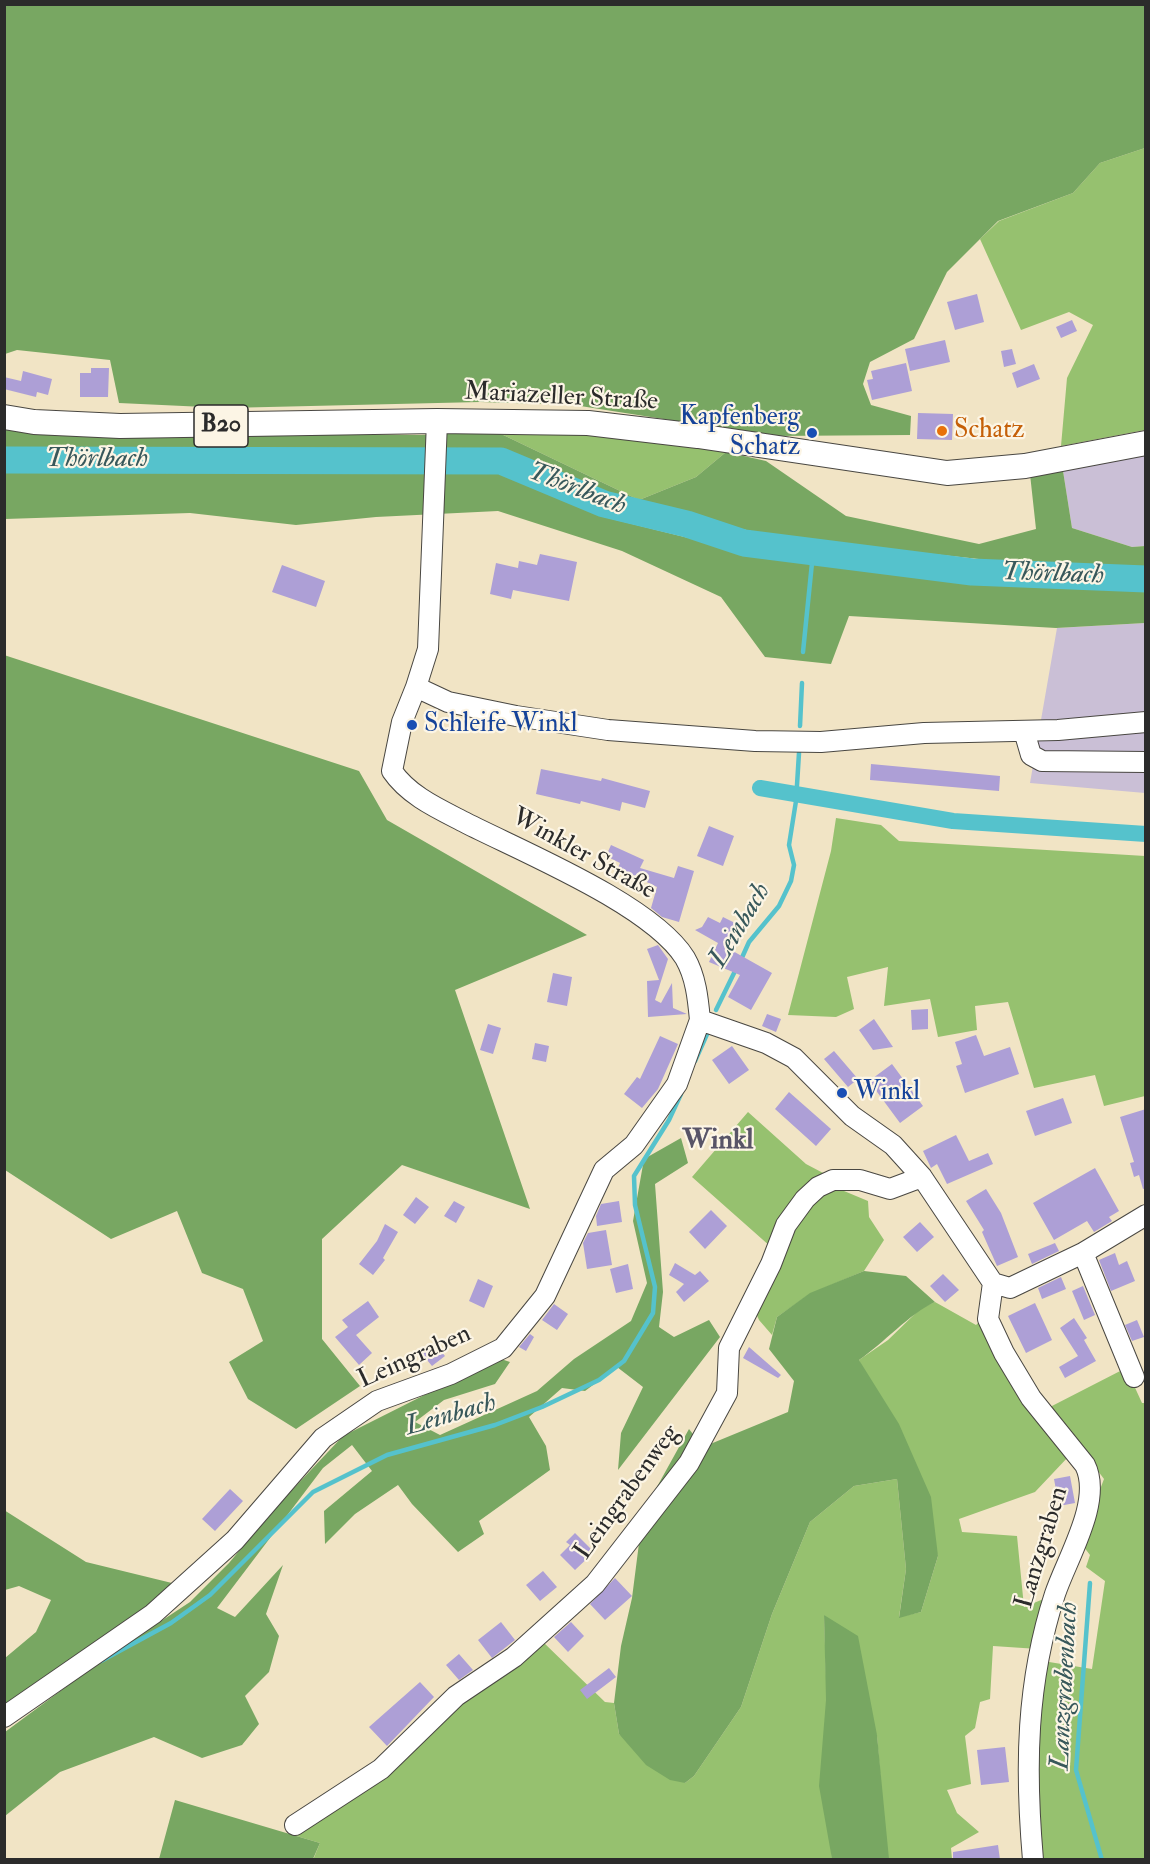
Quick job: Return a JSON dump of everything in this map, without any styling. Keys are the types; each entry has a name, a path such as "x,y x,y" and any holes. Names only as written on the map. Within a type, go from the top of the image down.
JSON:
{"main road":[{"name":"Mariazeller Straße","path":"4,417 34,422 120,426 588,423 720,439 947,473 1008,468 1146,443"}],"street":[{"name":"Winkler Straße","path":"437,425 428,649 402,722 392,771 401,785 434,807 614,898 650,922 685,958 697,987 700,1020"},
{"path":"416,687 448,702 516,717 687,737 821,742 924,733 1024,731 1146,722"},
{"path":"1024,731 1031,755 1042,761 1146,762"},
{"path":"700,1020 766,1043 794,1058 852,1116 893,1145 922,1177 993,1283 1010,1288 1083,1253 1146,1215"},
{"name":"Leingraben","path":"4,1717 153,1614 236,1540 323,1438 376,1401 451,1374 502,1348 545,1296 604,1170 634,1145 677,1084 700,1020"},
{"name":"Leingrabenweg","path":"295,1825 381,1769 456,1696 513,1657 595,1584 689,1463 727,1393 729,1348 771,1264 786,1225 805,1199 818,1187 833,1180 860,1180 890,1189 922,1177"},
{"path":"1083,1253 1134,1377"},
{"name":"Lanzgraben","path":"993,1283 988,1319 1004,1353 1031,1398 1085,1465 1091,1477 1091,1491 1086,1513 1055,1595 1033,1680 1028,1722 1032,1860"}],"shaded area":[{"path":"1145,452 1145,546 1132,547 1072,528 1063,471"},
{"path":"1145,623 1145,793 1030,783 1057,628"}],"green space":[{"path":"4,5 1145,5 1145,148 1100,163 1073,193 998,221 947,272 914,339 870,362 863,384 871,405 911,416 910,435 772,436 574,405 480,402 226,408 119,403 110,360 17,350 5,354"},
{"path":"1145,148 1145,430 1061,446 1067,378 1093,325 1069,312 1021,330 980,239 999,221 1073,193 1100,163"},
{"path":"5,427 269,434 421,435 497,432 639,500 696,477 726,452 766,461 846,516 979,544 1036,529 1030,474 1063,471 1072,528 1132,547 1145,546 1145,568 1053,567 784,538 644,508 501,455 5,451"},
{"path":"569,429 726,452 696,477 639,500 497,432"},
{"path":"504,470 604,517 745,552 847,568 1049,587 1145,588 1145,623 1056,628 849,616 831,664 765,657 721,597 622,551 498,511 376,517 296,525 190,513 5,519 4,471"},
{"path":"4,655 359,771 387,820 587,935 455,990 530,1209 402,1165 322,1239 322,1339 360,1386 296,1429 248,1399 229,1362 263,1341 243,1289 202,1273 177,1211 111,1239 5,1170"},
{"path":"836,818 881,825 899,841 1145,856 1145,1096 1104,1106 1095,1075 1034,1088 1008,1002 975,1006 977,1030 938,1037 930,999 884,1006 888,967 847,977 854,1009 836,1017 788,1015 831,851"},
{"path":"748,1112 806,1164 825,1174 771,1247 692,1177"},
{"path":"681,1138 688,1163 655,1184 663,1292 659,1327 674,1337 709,1320 720,1337 618,1470 621,1433 643,1387 617,1367 585,1391 562,1388 529,1417 546,1446 550,1470 479,1521 484,1534 458,1552 412,1504 398,1485 355,1514 325,1544 324,1511 372,1471 352,1445 323,1468 217,1608 235,1617 283,1565 266,1614 279,1636 269,1672 245,1696 259,1724 242,1745 202,1758 154,1737 60,1772 5,1816 5,1732 105,1658 190,1602 229,1563 276,1507 343,1436 498,1358 510,1362 495,1384 444,1400 415,1422 440,1435 537,1391 574,1359 631,1321 647,1283 633,1221 644,1159"},
{"path":"832,1186 868,1201 869,1217 884,1240 864,1271 810,1294 777,1317 772,1335 759,1320 754,1309 794,1223"},
{"path":"864,1271 906,1276 935,1302 925,1307 859,1360 899,1424 931,1497 938,1556 921,1612 899,1618 906,1569 897,1479 854,1486 810,1522 772,1614 741,1707 694,1776 685,1783 670,1780 646,1765 619,1734 614,1703 621,1646 632,1598 643,1512 689,1429 703,1447 788,1412 794,1381 769,1349 777,1317 810,1293"},
{"path":"935,1302 976,1325 982,1319 1069,1456 1035,1492 959,1519 962,1532 1017,1536 1024,1607 1046,1598 1038,1649 993,1646 990,1699 980,1702 975,1728 965,1736 971,1784 947,1790 957,1813 979,1832 951,1848 952,1859 889,1860 887,1857 877,1736 824,1615 832,1859 313,1860 320,1843 293,1835 325,1815 470,1692 543,1642 605,1702 614,1703 619,1734 685,1783 694,1776 741,1707 772,1614 810,1522 854,1486 897,1479 906,1569 899,1617 921,1612 938,1556 859,1360 888,1340 920,1309"},
{"path":"1126,1368 1142,1403 1146,1403 1145,1859 1036,1860 1043,1661 1092,1669 1105,1581 1086,1567 1090,1555 1080,1542 1104,1479 1050,1407"},
{"path":"4,1510 86,1562 176,1584 154,1608 114,1629 5,1708 5,1658 36,1632 51,1600 19,1586 5,1590"},
{"path":"824,1615 858,1636 877,1735 889,1859 832,1859 819,1786 826,1700"},
{"path":"175,1800 320,1843 313,1859 159,1859"}],"building":[{"path":"977,294 984,322 955,330 947,302"},
{"path":"1072,320 1077,331 1061,338 1056,327"},
{"path":"945,340 950,362 910,371 905,349"},
{"path":"1012,349 1016,364 1004,367 1001,351"},
{"path":"906,363 912,391 872,400 867,380 873,379 871,371"},
{"path":"1034,364 1040,379 1017,388 1012,373"},
{"path":"91,368 109,368 108,397 80,397 80,373 91,373"},
{"path":"23,371 52,379 48,395 37,392 36,397 4,389 4,377 21,381"},
{"path":"918,413 953,414 952,440 917,439"},
{"path":"540,554 577,562 569,601 513,590 511,599 490,594 496,563 518,568 519,561 537,565"},
{"path":"282,565 325,581 316,607 272,592"},
{"path":"871,764 1000,776 999,791 870,780"},
{"path":"541,769 601,781 602,778 650,791 645,808 622,802 620,811 581,801 580,804 536,794"},
{"path":"709,826 734,836 723,866 697,856"},
{"path":"611,845 644,860 640,868 674,878 678,866 694,871 679,922 662,917 651,908 657,887 618,868 620,863 606,856"},
{"path":"708,917 720,923 723,917 743,927 739,934 743,936 740,941 736,939 731,950 772,973 751,1010 728,997 740,975 709,962 718,943 695,930 702,927"},
{"path":"658,945 668,959 655,1000 661,1003 672,983 673,1008 687,1014 648,1017 647,981 659,980 647,949"},
{"path":"553,973 572,977 567,1006 547,1002"},
{"path":"928,1009 928,1029 912,1030 911,1010"},
{"path":"767,1014 781,1019 776,1032 762,1026"},
{"path":"874,1019 893,1047 873,1050 859,1030"},
{"path":"488,1024 501,1028 493,1054 480,1050"},
{"path":"976,1035 984,1056 1010,1047 1019,1074 965,1093 956,1066 962,1064 955,1042"},
{"path":"660,1036 678,1044 658,1089 642,1108 624,1094 637,1077 640,1079"},
{"path":"535,1043 549,1046 546,1062 532,1059"},
{"path":"732,1046 749,1070 729,1084 712,1060"},
{"path":"834,1051 858,1079 848,1087 824,1059"},
{"path":"892,1064 923,1106 900,1123 869,1081"},
{"path":"789,1092 831,1129 816,1146 775,1109"},
{"path":"1063,1098 1072,1123 1035,1136 1026,1111"},
{"path":"1146,1109 1146,1188 1143,1189 1139,1175 1134,1177 1130,1163 1134,1162 1120,1117"},
{"path":"956,1135 969,1161 988,1153 993,1164 947,1184 937,1164 931,1168 923,1151"},
{"path":"1095,1168 1119,1211 1109,1217 1112,1221 1094,1232 1087,1221 1054,1240 1033,1203"},
{"path":"986,1189 1001,1213 1018,1257 997,1266 982,1232 984,1230 966,1201"},
{"path":"416,1197 429,1207 415,1224 403,1215"},
{"path":"454,1201 465,1207 456,1223 444,1216"},
{"path":"619,1201 622,1222 597,1226 596,1216 601,1204"},
{"path":"711,1210 727,1226 705,1249 689,1232"},
{"path":"920,1222 934,1237 917,1252 903,1237"},
{"path":"385,1224 398,1232 383,1258 385,1260 373,1275 359,1264 377,1241"},
{"path":"606,1230 612,1265 587,1269 583,1243 588,1233"},
{"path":"1055,1243 1059,1251 1032,1264 1028,1254"},
{"path":"1115,1253 1119,1265 1127,1261 1135,1281 1111,1291 1099,1260"},
{"path":"675,1263 695,1275 700,1271 709,1281 684,1302 676,1292 684,1284 669,1275"},
{"path":"628,1264 633,1289 616,1293 610,1269"},
{"path":"943,1274 959,1290 945,1302 930,1286"},
{"path":"1061,1277 1066,1289 1042,1299 1038,1288"},
{"path":"478,1279 493,1286 484,1308 469,1301"},
{"path":"1083,1286 1095,1315 1084,1320 1072,1291"},
{"path":"368,1301 379,1317 356,1335 372,1353 359,1365 335,1337 348,1327 342,1320"},
{"path":"1035,1303 1052,1340 1026,1353 1008,1316"},
{"path":"554,1304 568,1314 557,1330 542,1320"},
{"path":"1074,1318 1087,1338 1084,1340 1096,1361 1065,1378 1059,1367 1078,1356 1060,1328"},
{"path":"1137,1320 1144,1337 1132,1341 1125,1325"},
{"path":"530,1334 534,1337 526,1351 519,1347"},
{"path":"434,1343 445,1356 432,1366 422,1354"},
{"path":"749,1347 781,1375 778,1378 743,1358"},
{"path":"1070,1476 1075,1503 1059,1506 1054,1479"},
{"path":"230,1489 243,1501 215,1531 202,1519"},
{"path":"575,1533 594,1552 575,1570 560,1555 570,1545 566,1542"},
{"path":"543,1571 557,1587 540,1601 526,1585"},
{"path":"615,1578 632,1596 605,1620 590,1604"},
{"path":"501,1622 515,1640 492,1658 478,1640"},
{"path":"571,1622 584,1636 568,1652 554,1637"},
{"path":"459,1654 473,1670 459,1680 446,1665"},
{"path":"609,1668 616,1677 587,1699 580,1690"},
{"path":"420,1682 434,1697 387,1746 369,1727"},
{"path":"1005,1747 1009,1782 981,1785 977,1750"},
{"path":"998,1845 1000,1860 953,1860 953,1852"}],"waterway":[{"name":"Thörlbach","path":"4,460 501,461 604,504 687,524 744,543 972,572 1146,579"},
{"name":"Leinbach","path":"803,652 813,553"},
{"name":"Leinbach","path":"800,726 802,683"},
{"name":"Leinbach","path":"740,962 749,942 779,906 791,881 794,865 789,845 796,801 799,753"},
{"path":"760,788 953,821 1146,834"},
{"name":"Leinbach","path":"716,1010 736,969"},
{"name":"Leinbach","path":"695,1061 708,1032"},
{"name":"Leinbach","path":"101,1661 171,1623 210,1595 313,1492 387,1455 495,1425 542,1407 599,1380 624,1361 653,1313 655,1287 635,1205 634,1176 669,1120 681,1094"},
{"name":"Lanzgrabenbach","path":"1090,1583 1076,1770 1102,1860"}],"place":[{"name":"Schatz","path":"942,431"},
{"name":"Kapfenberg Schatz","path":"812,433"},
{"name":"Schleife Winkl","path":"412,725"},
{"name":"Winkl","path":"842,1093"}],"district":[{"name":"Winkl","path":"718,1142"}]}
